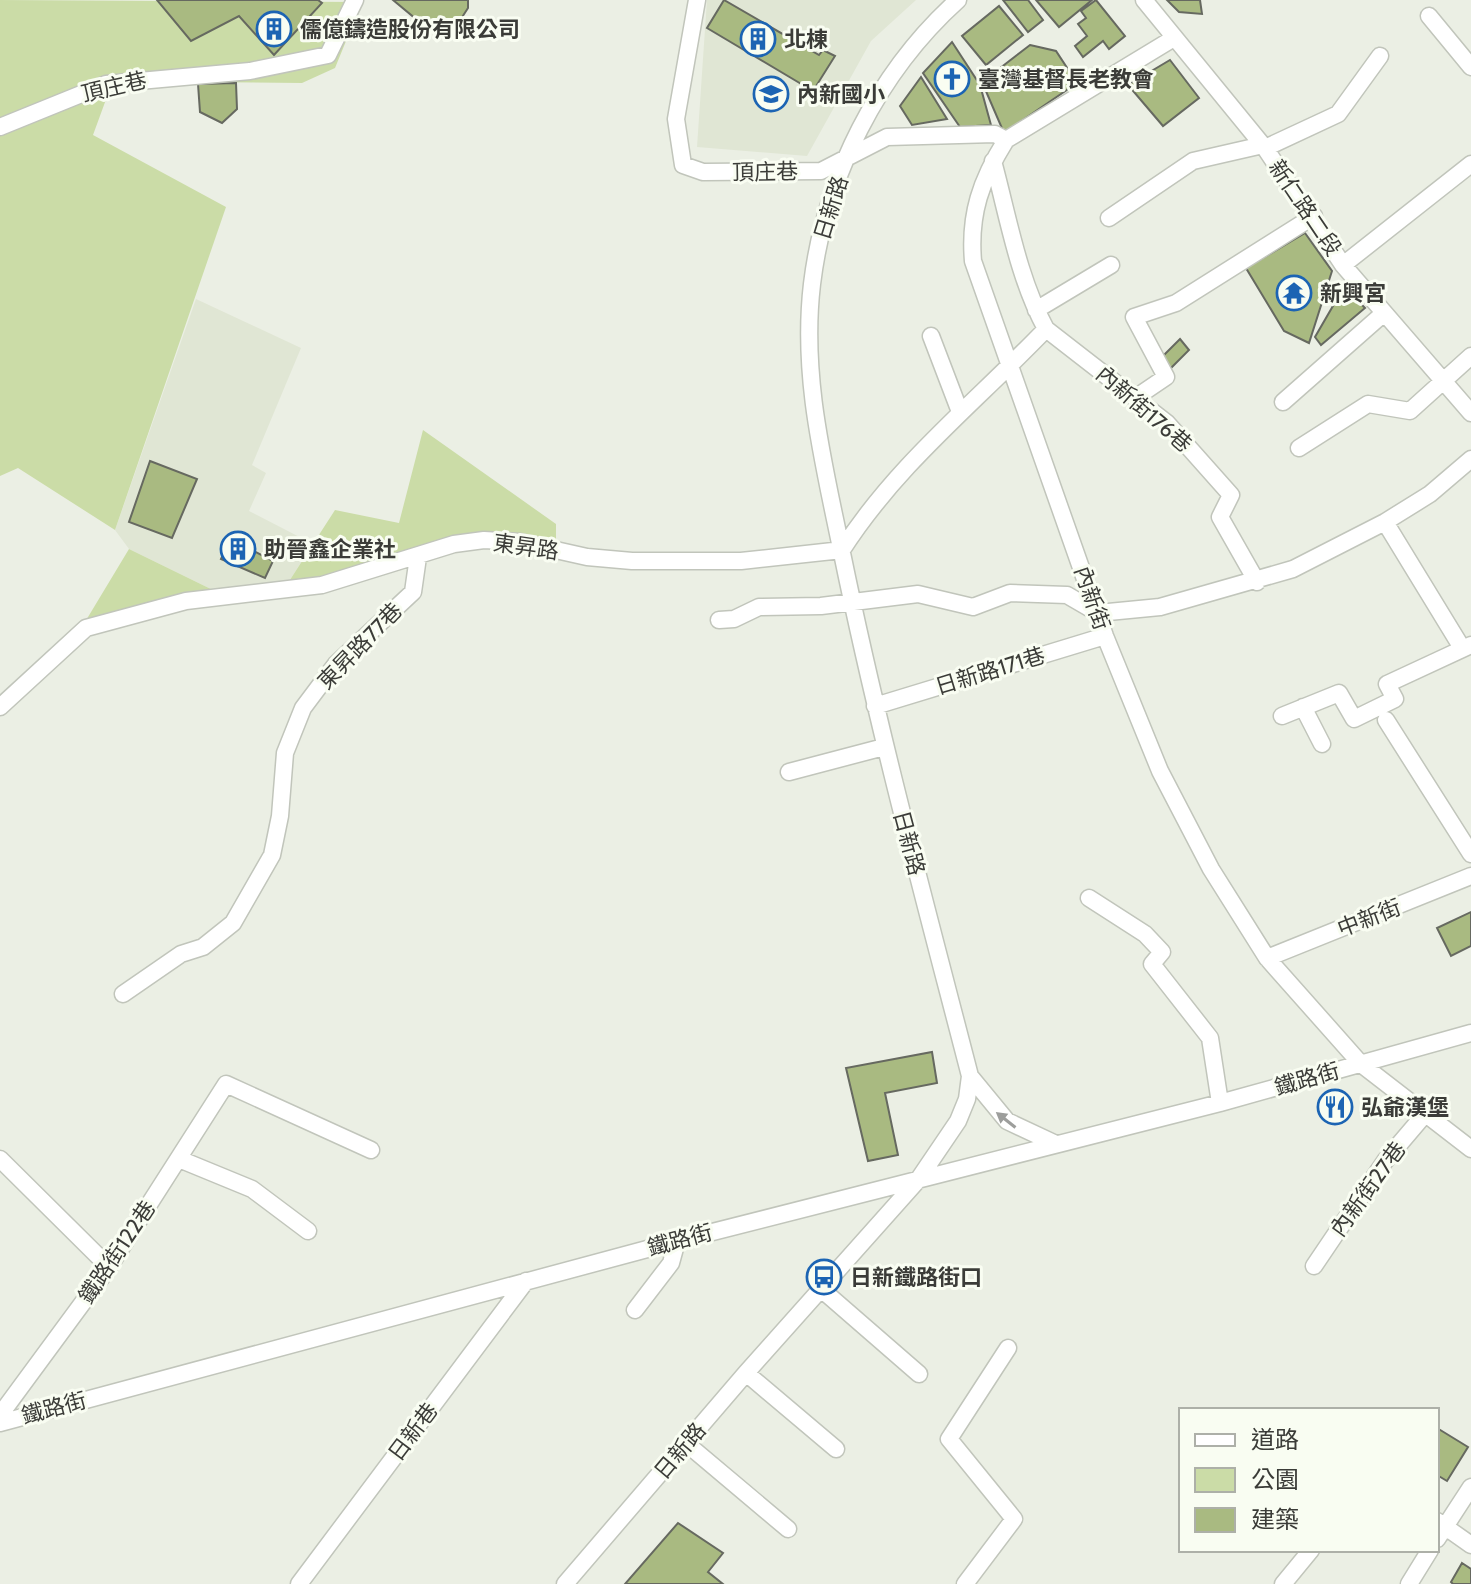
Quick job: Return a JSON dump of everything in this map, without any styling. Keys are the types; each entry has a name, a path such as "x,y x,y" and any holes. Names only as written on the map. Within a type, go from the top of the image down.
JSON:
{"street":[{"name":"頂庄巷","path":"0,127 106,84 250,71 328,55 352,6 334,0"},
{"name":"頂庄巷","path":"697,0 676,119 683,165 703,172 821,171 887,137 995,134 1006,140"},
{"name":"日新路","path":"565,1584 820,1288 918,1180 958,1121 967,1099 970,1076 884,747 852,601 812,404 808,336 815,266 847,155 865,118 894,73 958,0"},
{"name":"新仁路二段","path":"1144,0 1264,146 1314,216 1343,265 1471,413"},
{"path":"1429,16 1471,67"},
{"name":"內新街","path":"1174,38 1006,140 977,196 971,234 973,261 1105,636 1160,771 1211,869 1267,958 1361,1064 1471,1149"},
{"path":"1109,218 1193,161 1264,146 1338,114 1380,56"},
{"name":"內新街176巷","path":"993,161 1036,310 1046,329 1187,443 1231,495 1220,517 1257,582"},
{"path":"1343,265 1471,164"},
{"path":"1135,398 1166,377 1134,317 1176,303 1314,216"},
{"path":"1036,310 1111,265"},
{"path":"1283,402 1384,313"},
{"path":"842,550 864,516 934,435 1046,329"},
{"path":"931,336 960,412"},
{"path":"1299,448 1368,404 1410,411 1471,356"},
{"path":"719,620 734,619 759,607 821,606 918,594 973,607 1010,593 1067,595 1098,613 1160,607 1257,582 1293,569 1385,522 1430,494 1471,459"},
{"path":"1282,716 1339,693 1354,719 1395,699 1387,684 1466,647 1385,522"},
{"name":"東昇路","path":"0,707 86,628 186,601 322,585 454,544 484,540 632,561 741,561 842,550"},
{"name":"東昇路77巷","path":"123,994 181,954 203,947 233,923 272,855 280,816 285,753 303,708 336,664 413,592 418,557"},
{"name":"日新路171巷","path":"875,706 1105,636"},
{"path":"1303,707 1322,744"},
{"path":"1386,720 1471,854"},
{"path":"789,772 884,747"},
{"name":"中新街","path":"1267,958 1471,876"},
{"path":"1089,898 1145,934 1162,952 1152,964 1210,1038 1220,1103"},
{"name":"鐵路街","path":"0,1423 677,1241 1220,1103 1471,1033"},
{"path":"970,1076 1007,1121 1058,1145"},
{"name":"鐵路街122巷","path":"0,1415 109,1267 226,1084 371,1150"},
{"name":"內新街27巷","path":"1314,1266 1385,1161 1425,1114"},
{"path":"0,1159 109,1267"},
{"path":"179,1159 252,1189 308,1231"},
{"path":"635,1310 671,1263 677,1241"},
{"name":"日新巷","path":"299,1584 526,1281"},
{"path":"820,1288 919,1374"},
{"path":"965,1584 1014,1519 949,1439 1008,1348"},
{"path":"746,1373 836,1449"},
{"path":"687,1444 788,1529"},
{"path":"1471,1487 1439,1529 1471,1545"},
{"path":"1283,1584 1309,1552"},
{"path":"1409,1584 1429,1552"}],"shaded area":[{"name":"內新國小","path":"707,0 916,0 871,41 807,156 697,147"},
{"path":"196,299 301,348 252,465 266,473 249,511 313,544 286,586 219,593 129,549 115,530"}],"green space":[{"path":"0,0 362,2 335,68 302,83 191,82 108,94 93,135 226,207 115,530 18,468 0,476"},
{"path":"423,430 556,524 556,550 484,542 286,586 335,510 399,523"},
{"path":"129,549 219,593 85,622"}],"building":[{"name":"儒億鑄造股份有限公司","path":"157,0 318,0 322,3 274,55 239,16 191,41"},
{"path":"393,0 468,0 468,8 459,22 439,27 416,19"},
{"name":"北棟","path":"724,0 819,55 823,50 835,56 813,91 707,28"},
{"path":"1003,0 1028,0 1043,20 1028,32"},
{"path":"1036,0 1092,0 1059,27"},
{"path":"1096,0 1125,36 1109,49 1103,41 1083,57 1075,46 1087,36 1078,24 1086,18 1081,11"},
{"path":"1167,0 1200,0 1202,14 1179,12"},
{"path":"999,6 1023,35 986,65 962,36"},
{"name":"臺灣基督長老教會","path":"952,42 980,85 991,125 960,127 923,73"},
{"path":"1030,45 1056,51 1077,83 1004,133 982,82"},
{"path":"1170,60 1199,98 1163,126 1128,85"},
{"path":"921,77 947,119 912,125 900,106"},
{"path":"236,83 237,109 222,123 200,112 198,84"},
{"name":"新興宮","path":"1305,233 1332,271 1309,343 1284,331 1246,268"},
{"path":"1344,287 1365,308 1321,345 1315,337"},
{"path":"1180,339 1189,350 1167,372 1160,359"},
{"path":"150,461 197,479 172,538 129,522"},
{"name":"助晉鑫企業社","path":"231,539 273,561 265,578 221,559"},
{"path":"1471,912 1471,946 1451,956 1437,928"},
{"path":"932,1052 937,1083 885,1093 898,1155 868,1161 846,1068"},
{"path":"1439,1429 1468,1447 1447,1481 1439,1476"},
{"path":"678,1523 723,1553 708,1572 723,1584 625,1584"},
{"path":"1462,1563 1471,1569 1471,1584 1453,1584 1451,1582"}],"place":[{"name":"儒億鑄造股份有限公司","path":"274,29"},
{"name":"北棟","path":"758,39"},
{"name":"臺灣基督長老教會","path":"952,79"},
{"name":"內新國小","path":"771,94"},
{"name":"新興宮","path":"1294,293"},
{"name":"助晉鑫企業社","path":"238,549"},
{"name":"弘爺漢堡","path":"1335,1107"},
{"name":"日新鐵路街口","path":"824,1277"}]}
